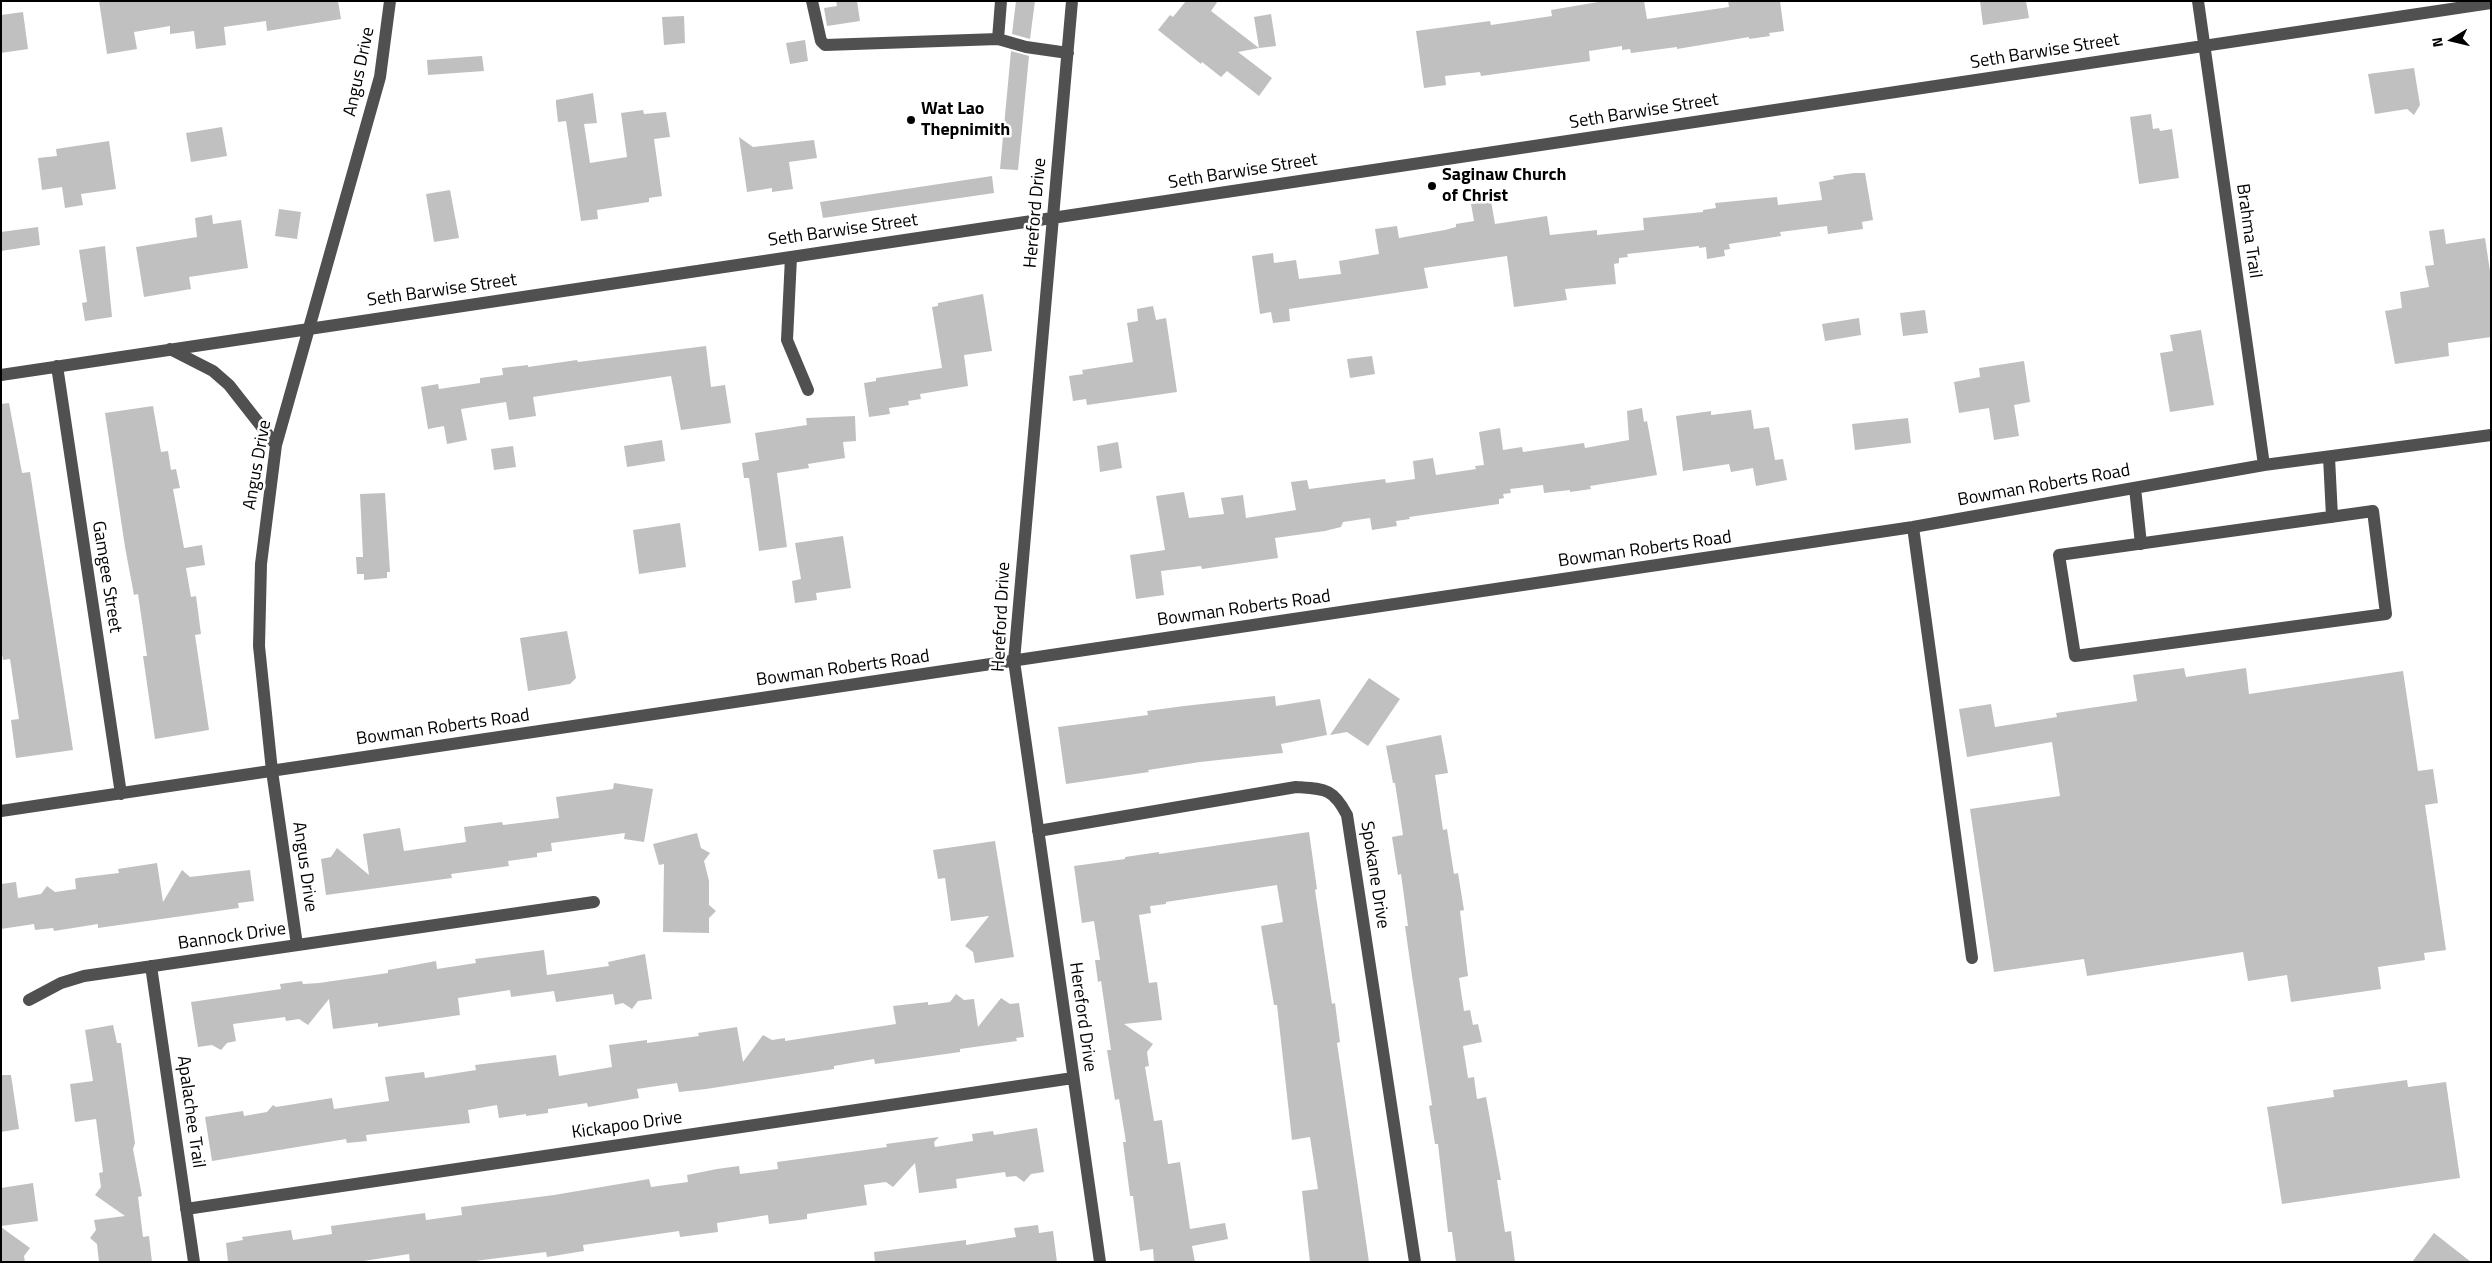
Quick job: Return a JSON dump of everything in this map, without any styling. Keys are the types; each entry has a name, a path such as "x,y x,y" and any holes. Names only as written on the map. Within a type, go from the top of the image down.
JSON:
{"street":[{"name":"Angus Drive","path":"297,945 272,771 259,646 261,564 276,445 380,77 390,1"},
{"path":"812,1 821,41 825,45 998,39 1026,47 1068,53"},
{"path":"998,39 1000,1"},
{"name":"Hereford Drive","path":"1072,1 1014,661 1100,1262"},
{"name":"Brahma Trail","path":"2198,1 2264,465"},
{"name":"Seth Barwise Street","path":"1,375 2491,3"},
{"path":"791,257 788,340 808,390"},
{"path":"170,349 212,371 229,385 276,445"},
{"name":"Gamgee Street","path":"57,366 121,794"},
{"name":"Bowman Roberts Road","path":"1,811 1913,528 2264,465 2491,435"},
{"path":"2329,457 2332,517"},
{"path":"2135,488 2141,544"},
{"path":"2373,511 2386,614 2075,656 2059,555 2141,544 2373,511"},
{"path":"1913,528 1972,958"},
{"name":"Spokane Drive","path":"1038,831 1296,787 1322,789 1338,798 1347,815 1415,1262"},
{"name":"Bannock Drive","path":"29,1000 61,982 84,976 594,902"},
{"name":"Apalachee Trail","path":"151,966 194,1262"},
{"name":"Kickapoo Drive","path":"186,1209 1073,1078"}],"building":[{"path":"99,1 338,1 341,19 267,31 266,21 224,27 226,45 196,49 194,31 170,34 170,26 134,32 137,49 107,54"},
{"path":"836,1 857,1 860,21 827,26 824,8 837,6"},
{"path":"1016,1 1035,1 1030,39 1012,34"},
{"path":"1186,1 1218,1 1211,11 1259,48 1238,52 1272,78 1259,96 1227,71 1221,77 1202,62 1201,64 1158,30 1170,15 1173,17"},
{"path":"1604,1 1644,1 1647,19 1729,7 1728,1 1780,1 1784,31 1769,33 1770,36 1749,39 1749,37 1677,49 1677,47 1631,53 1630,49 1622,50 1622,46 1589,51 1590,61 1481,76 1480,72 1445,76 1446,85 1424,88 1416,31 1490,21 1491,25 1552,16 1551,10"},
{"path":"1980,1 2026,1 2029,18 1983,25"},
{"path":"23,12 28,49 1,53 1,15"},
{"path":"1271,14 1276,46 1259,48 1254,17"},
{"path":"684,16 685,43 664,45 662,17"},
{"path":"805,40 808,61 790,64 786,43"},
{"path":"1011,51 1029,56 1018,170 1000,169"},
{"path":"482,56 484,71 428,75 427,60"},
{"path":"2414,68 2420,105 2414,115 2407,109 2375,114 2368,74"},
{"path":"593,93 597,123 584,124 590,163 627,157 621,113 643,110 644,114 666,112 670,137 654,139 662,196 649,198 649,202 597,210 598,219 581,221 566,121 558,122 556,100"},
{"path":"2151,114 2153,129 2159,128 2160,131 2172,129 2179,178 2139,184 2130,117"},
{"path":"222,127 227,156 191,162 186,133"},
{"path":"739,137 753,147 814,140 817,158 789,162 793,189 772,192 772,188 747,192"},
{"path":"109,141 116,189 81,194 83,205 65,208 62,187 42,190 38,158 57,156 56,149"},
{"path":"1865,173 1873,220 1862,222 1863,229 1828,234 1827,226 1780,232 1781,236 1729,244 1730,249 1724,250 1725,256 1707,259 1706,247 1699,248 1699,246 1627,254 1628,257 1619,258 1619,263 1614,264 1616,284 1565,289 1567,300 1514,307 1507,256 1424,268 1428,288 1289,309 1290,321 1273,323 1271,312 1260,314 1252,256 1273,253 1274,263 1296,260 1299,279 1341,274 1339,261 1379,254 1375,229 1397,226 1399,238 1445,230 1456,227 1456,224 1474,221 1471,204 1491,201 1495,224 1547,216 1550,235 1597,230 1597,235 1644,230 1643,218 1703,212 1703,210 1716,208 1715,203 1777,197 1778,205 1822,200 1819,182 1834,179 1833,176"},
{"path":"992,176 994,193 823,218 820,202"},
{"path":"450,190 459,238 434,242 426,194"},
{"path":"279,209 301,212 297,239 275,236"},
{"path":"212,215 213,224 241,220 248,268 189,277 191,289 144,297 136,247 197,237 195,218"},
{"path":"38,227 40,245 1,251 1,232"},
{"path":"2444,229 2446,244 2485,238 2491,278 2491,337 2448,343 2449,356 2395,364 2385,311 2402,308 2400,292 2429,287 2425,266 2434,265 2429,231"},
{"path":"105,246 112,317 85,321 82,303 87,302 79,250"},
{"path":"983,294 992,351 964,355 968,386 920,394 921,399 908,401 909,405 889,408 890,414 869,417 864,383 876,381 876,378 942,368 932,307 938,306 938,303"},
{"path":"1153,306 1156,320 1166,318 1177,392 1087,405 1086,399 1073,401 1069,376 1083,374 1082,370 1133,362 1127,323 1138,321 1137,309"},
{"path":"1925,310 1928,333 1903,336 1900,313"},
{"path":"1859,318 1861,335 1825,341 1822,324"},
{"path":"2201,330 2214,405 2170,412 2160,353 2173,351 2170,335"},
{"path":"706,346 711,387 725,385 731,423 681,430 671,376 533,397 536,416 509,420 506,402 461,409 467,440 447,444 444,426 428,429 421,387 438,384 439,389 480,383 480,378 503,375 502,368 528,365 528,367 577,360 578,362"},
{"path":"1372,356 1375,374 1350,378 1347,359"},
{"path":"2024,361 2030,402 2014,405 2019,436 1994,440 1989,408 1959,413 1954,382 1980,377 1979,368"},
{"path":"9,403 22,473 30,472 73,750 16,758 11,720 19,719 10,659 3,660 1,649 1,404"},
{"path":"153,406 161,452 168,451 171,470 176,469 180,488 173,489 184,548 202,545 205,565 186,568 191,597 196,596 201,634 195,635 209,730 155,739 143,656 147,656 138,594 134,595 125,547 105,413"},
{"path":"1642,408 1644,422 1647,421 1657,475 1590,486 1591,489 1570,492 1570,490 1544,493 1543,485 1510,489 1511,493 1503,494 1504,498 1499,499 1499,504 1409,517 1410,519 1396,521 1397,526 1372,530 1370,518 1343,522 1341,527 1325,531 1275,538 1278,558 1202,569 1201,566 1161,571 1164,595 1136,599 1130,555 1165,550 1156,496 1184,492 1189,518 1224,514 1221,498 1243,495 1246,518 1296,510 1291,482 1307,480 1309,489 1385,479 1386,483 1415,479 1413,461 1433,458 1436,475 1476,469 1475,466 1484,465 1479,432 1500,428 1503,450 1522,447 1523,452 1584,443 1585,448 1629,440 1627,411"},
{"path":"1751,410 1754,429 1769,427 1775,460 1783,459 1787,480 1756,486 1753,468 1731,472 1729,464 1683,471 1676,416 1711,411 1711,415"},
{"path":"855,416 856,441 843,442 845,458 808,464 809,468 777,473 787,547 759,551 749,478 744,478 742,463 759,460 755,433 807,425 806,418"},
{"path":"1908,418 1911,443 1855,450 1852,424"},
{"path":"662,440 665,461 627,467 624,446"},
{"path":"1118,442 1122,468 1100,472 1097,446"},
{"path":"513,446 516,467 494,470 491,449"},
{"path":"385,493 390,572 387,572 387,578 364,580 364,574 357,574 356,557 363,557 360,494"},
{"path":"680,523 686,567 639,574 633,530"},
{"path":"843,536 851,588 816,593 817,600 795,603 792,581 801,579 795,543"},
{"path":"567,631 576,678 570,684 528,691 520,638"},
{"path":"2184,668 2186,677 2246,668 2249,694 2403,671 2418,771 2433,769 2438,803 2425,805 2446,950 2424,953 2425,960 2378,967 2381,989 2291,1002 2287,975 2248,981 2243,952 2087,976 2084,959 1994,972 1970,809 2060,796 2052,742 1967,757 1959,709 1991,704 1995,727 2057,717 2056,713 2137,701 2133,675"},
{"path":"1369,678 1400,699 1368,746 1347,732 1330,735"},
{"path":"1275,696 1276,706 1320,699 1327,735 1281,744 1283,753 1200,762 1148,770 1149,772 1066,784 1058,727 1148,715 1147,711"},
{"path":"1441,735 1448,773 1435,775 1443,830 1447,829 1454,874 1458,873 1464,910 1460,911 1468,976 1459,978 1464,1011 1470,1010 1473,1025 1478,1024 1482,1042 1463,1046 1468,1078 1474,1077 1477,1099 1486,1097 1501,1180 1497,1180 1505,1232 1511,1231 1515,1262 1456,1262 1452,1232 1448,1232 1438,1144 1435,1144 1429,1106 1432,1105 1405,926 1408,926 1401,874 1398,875 1392,837 1403,835 1395,783 1393,783 1386,746"},
{"path":"614,783 653,789 644,842 624,839 625,833 551,843 552,851 537,853 537,857 508,861 509,866 451,874 452,878 326,895 321,859 331,857 337,848 369,875 363,834 400,828 404,851 466,842 464,827 502,822 503,825 559,818 556,797 613,789"},
{"path":"1309,832 1317,889 1315,890 1332,1004 1335,1003 1340,1042 1337,1043 1369,1262 1310,1262 1302,1191 1318,1189 1310,1137 1292,1140 1277,1005 1274,1005 1261,926 1283,922 1277,885 1166,902 1166,904 1150,906 1151,913 1139,915 1149,983 1157,982 1162,1020 1124,1024 1153,1044 1147,1052 1149,1066 1145,1067 1154,1121 1162,1120 1168,1164 1180,1162 1190,1229 1225,1223 1228,1239 1192,1246 1195,1262 1154,1262 1153,1249 1140,1251 1133,1196 1130,1196 1123,1142 1126,1142 1119,1099 1115,1100 1107,1050 1111,1050 1101,981 1098,982 1095,960 1100,960 1094,921 1082,923 1074,866 1159,852 1159,854"},
{"path":"697,833 701,848 710,853 704,861 709,881 709,905 716,911 709,918 709,933 663,932 664,864 659,865 653,844"},
{"path":"995,841 1014,957 975,963 973,952 965,946 989,916 951,921 945,878 938,879 933,850"},
{"path":"157,863 163,902 182,870 190,877 250,870 254,901 238,903 239,908 98,928 98,924 54,931 53,928 35,930 34,924 1,929 1,884 16,882 18,898 41,894 47,886 55,892 76,889 75,879 77,878 119,873 118,869"},
{"path":"544,950 547,975 609,966 608,962 645,954 652,999 638,1001 632,1009 623,1003 615,1005 613,994 556,1002 554,991 511,997 510,990 458,998 460,1015 378,1027 378,1023 333,1029 329,999 308,1025 299,1019 286,1021 285,1017 233,1024 236,1041 227,1043 221,1050 212,1045 198,1047 191,1002 281,989 280,984 302,981 303,984 319,983 388,973 388,970 436,961 437,969 476,963 475,959"},
{"path":"956,994 964,1000 974,999 978,1027 1001,998 1010,1004 1019,1003 1024,1037 1016,1038 1017,1041 960,1049 960,1052 875,1064 874,1059 834,1066 834,1069 706,1089 679,1092 677,1083 637,1089 639,1098 588,1107 587,1103 548,1109 548,1113 526,1116 526,1114 499,1118 497,1105 468,1110 470,1123 366,1135 367,1141 347,1143 346,1139 212,1161 205,1117 243,1111 244,1116 267,1112 273,1105 276,1107 332,1098 334,1109 389,1101 385,1077 424,1072 425,1078 476,1070 475,1065 556,1055 559,1076 612,1067 609,1045 647,1040 647,1043 699,1036 698,1033 737,1027 743,1062 763,1035 772,1040 785,1038 785,1041 896,1024 893,1006 928,1002 928,1005 950,1002"},
{"path":"113,1025 117,1043 121,1043 135,1143 133,1149 142,1196 138,1197 143,1237 149,1236 152,1262 99,1262 97,1244 90,1238 96,1230 94,1220 125,1216 95,1195 101,1187 99,1173 103,1172 96,1119 75,1122 70,1084 93,1081 85,1030"},
{"path":"1,1075 11,1075 19,1129 1,1132"},
{"path":"2407,1080 2408,1087 2446,1082 2460,1178 2282,1204 2267,1107 2334,1097 2333,1090"},
{"path":"1037,1128 1044,1172 1031,1174 1024,1182 1016,1176 1006,1177 1005,1172 956,1179 957,1188 919,1193 915,1163 893,1187 886,1182 864,1185 867,1205 807,1214 807,1219 769,1224 768,1215 717,1223 718,1232 680,1237 679,1231 583,1245 584,1251 547,1257 546,1252 467,1262 410,1262 409,1254 357,1262 228,1262 226,1243 243,1240 242,1237 291,1230 293,1240 332,1234 331,1226 425,1213 426,1220 462,1215 461,1207 554,1195 649,1179 651,1187 688,1182 687,1175 717,1169 739,1166 740,1174 778,1169 777,1162 887,1147 886,1144 939,1137 934,1142 935,1147 973,1141 972,1134 993,1131 994,1135"},
{"path":"33,1183 38,1221 1,1226 1,1188"},
{"path":"1038,1225 1039,1233 1053,1231 1057,1262 875,1262 874,1252 966,1240 966,1245 1016,1237 1014,1228"},
{"path":"1,1227 30,1248 24,1256 25,1262 1,1262"},
{"path":"2434,1233 2471,1262 2412,1262"}],"place":[{"name":"Wat Lao Thepnimith","path":"911,120"},
{"name":"Saginaw Church of Christ","path":"1432,186"}]}
